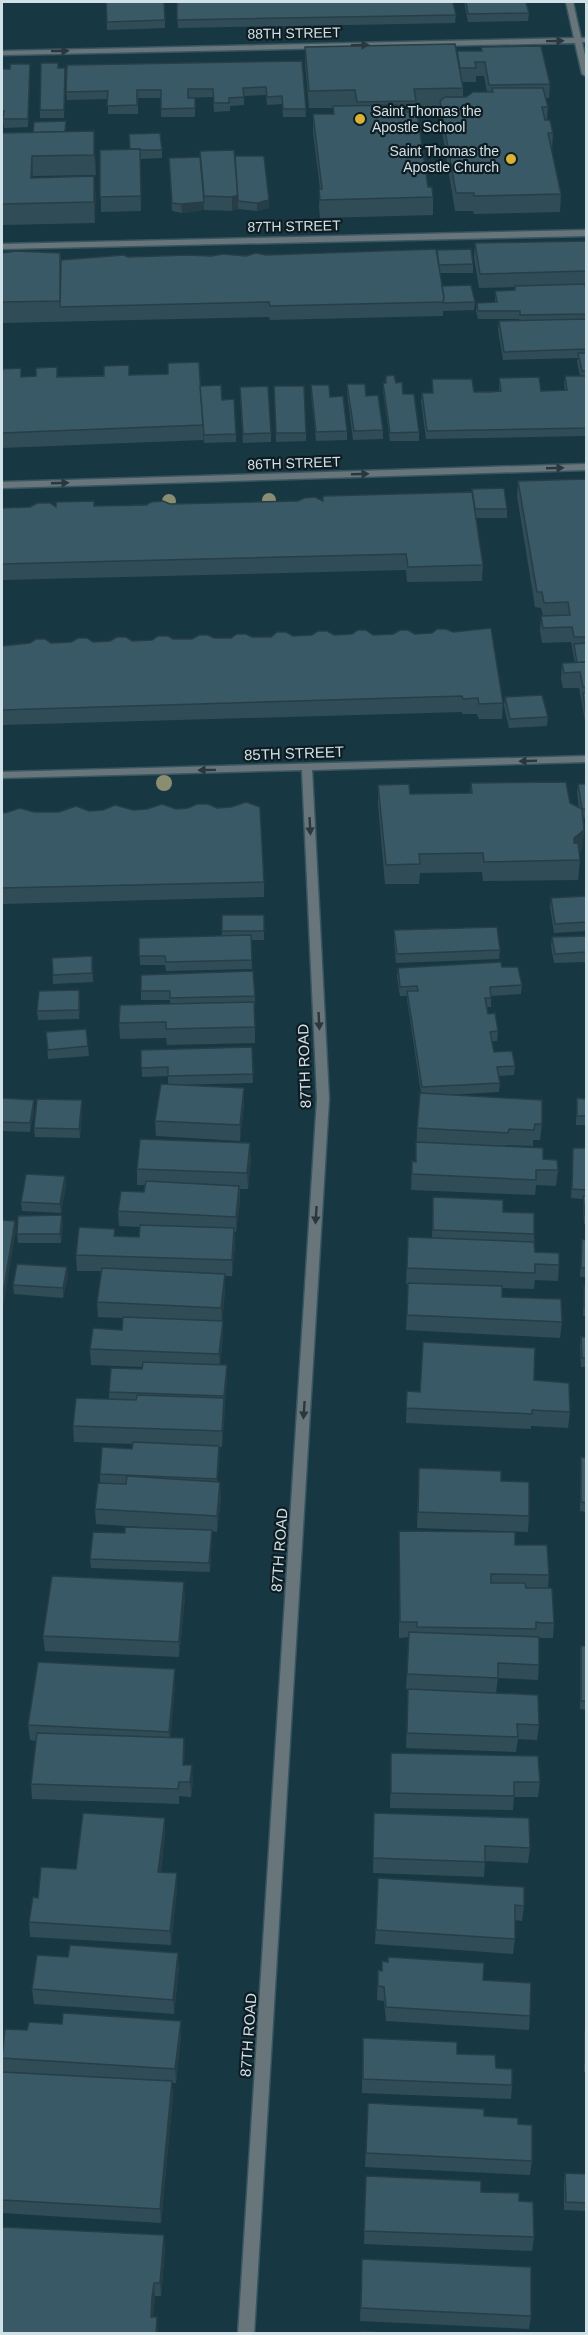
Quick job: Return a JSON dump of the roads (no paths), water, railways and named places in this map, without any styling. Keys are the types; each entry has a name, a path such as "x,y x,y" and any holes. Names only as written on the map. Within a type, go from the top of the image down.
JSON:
{"street":[{"path":"569,2 583,40 586,74"},
{"name":"88TH STREET","path":"2,53 583,40"},
{"name":"87TH STREET","path":"2,246 586,233"},
{"name":"86TH STREET","path":"2,485 586,467"},
{"name":"85TH STREET","path":"2,775 586,759"},
{"name":"87TH ROAD","path":"246,2334 323,1099 307,768"}],"place":[{"name":"Saint Thomas the Apostle School","path":"360,119"},
{"name":"Saint Thomas the Apostle Church","path":"511,159"}]}
